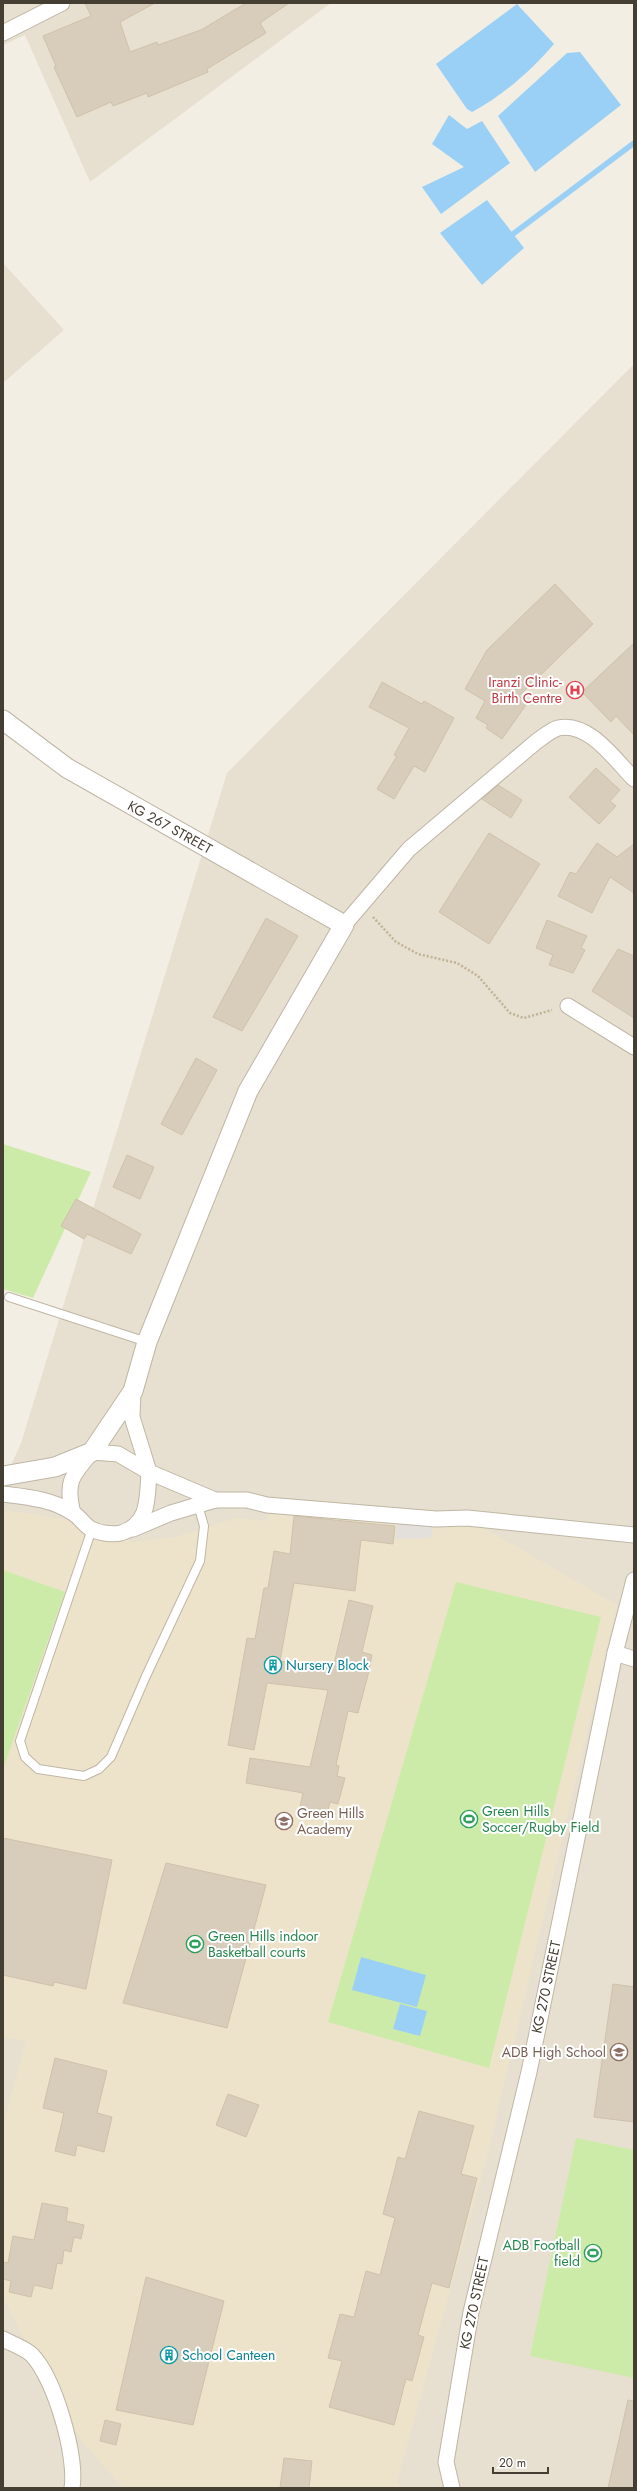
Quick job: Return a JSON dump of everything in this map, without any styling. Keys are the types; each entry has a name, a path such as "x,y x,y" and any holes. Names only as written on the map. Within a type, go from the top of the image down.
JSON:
{"street":[{"path":"3,33 62,3"},
{"name":"KG 267 STREET","path":"7,723 73,772 344,925"},
{"path":"133,1529 143,1516 147,1504 149,1472 132,1417 133,1391 146,1342 248,1091 344,925 409,849 537,741 558,728 575,728 592,737 634,779"},
{"path":"568,1006 634,1047"},
{"path":"73,1513 68,1492 75,1472 92,1452 133,1391"},
{"path":"3,1476 55,1467 92,1452 118,1454 149,1472 215,1500"},
{"path":"3,1494 38,1498 73,1513 92,1529 114,1534 133,1529 171,1513 215,1500 247,1500 267,1505 436,1519 467,1518 634,1535"},
{"name":"KG 270 STREET","path":"452,2488 446,2462 471,2312 529,2072 615,1653 634,1580"},
{"path":"615,1653 634,1659"},
{"path":"3,2339 32,2355 55,2393 70,2450 74,2479 72,2488"}],"lane":[{"path":"9,1297 146,1342"},
{"path":"92,1529 20,1740 25,1757 38,1769 84,1776 99,1769 111,1757 149,1669 200,1561 204,1526 198,1506"}],"path":[{"path":"361,905 396,942 418,954 457,962 478,976 510,1013 524,1018 568,1006"}],"shaded area":[{"path":"3,3 331,3 90,182 25,35 3,45"},
{"path":"3,263 64,330 3,383"},
{"path":"634,364 634,2488 3,2488 3,1476 7,1474 21,1443 227,773"},
{"name":"Green Hills Academy","path":"267,1505 467,1518 617,1605 488,2153 397,2482 401,2488 123,2488 81,2440 32,2355 6,2302 3,2302 3,2126 26,2041 3,2037 3,1510 62,1519 133,1542 175,1537 236,1518 267,1521"},
{"path":"296,1513 436,1519 430,1538 395,1539 397,1525"}],"green space":[{"path":"3,1144 91,1172 33,1298 3,1289"},
{"path":"3,1570 65,1592 3,1769"},
{"name":"Green Hills Soccer/Rugby Field","path":"456,1582 601,1617 489,2068 328,2022"},
{"name":"ADB Football field","path":"576,2138 634,2150 634,2378 530,2356"}],"water":[{"path":"517,4 554,44 516,82 483,106 472,112 467,109 436,64"},
{"path":"580,52 621,105 535,172 498,116 567,53"},
{"path":"449,115 467,129 482,121 510,163 441,214 422,187 464,167 432,144"},
{"path":"487,200 524,248 482,285 440,233"},
{"path":"361,1957 426,1975 417,2007 352,1990"},
{"path":"400,2004 427,2011 420,2036 393,2029"}],"building":[{"path":"85,3 155,3 120,22 130,52 157,42 158,45 201,30 246,3 289,3 260,23 266,33 207,69 208,72 148,97 147,93 113,106 111,102 77,117 54,67 56,66 43,36 91,16"},
{"path":"555,584 593,624 519,696 528,702 502,739 486,728 488,725 476,718 485,701 465,689 487,650"},
{"path":"634,643 634,735 616,716 611,722 582,692"},
{"path":"382,682 422,704 424,701 454,718 425,772 414,766 394,799 377,789 397,756 394,755 409,728 369,707"},
{"path":"596,768 620,790 610,801 616,806 599,824 569,797"},
{"path":"498,785 522,800 511,818 482,799"},
{"path":"489,833 540,864 489,944 439,912"},
{"path":"597,843 617,857 634,844 634,893 610,877 592,913 558,896 570,872 576,874"},
{"path":"266,918 298,936 242,1031 213,1017"},
{"path":"547,920 587,936 581,948 585,950 573,973 549,965 553,955 536,948"},
{"path":"618,949 634,956 634,1018 592,991"},
{"path":"196,1058 217,1070 182,1135 161,1124"},
{"path":"127,1155 154,1167 140,1199 113,1187"},
{"path":"76,1199 141,1234 131,1254 87,1234 84,1239 61,1226"},
{"name":"Nursery Block","path":"294,1516 395,1526 393,1544 361,1540 355,1591 294,1583 280,1661 333,1668 349,1600 373,1606 362,1652 372,1655 368,1675 358,1713 348,1711 336,1765 339,1766 337,1776 345,1778 338,1804 330,1802 327,1814 300,1807 303,1793 246,1783 250,1758 310,1767 328,1690 267,1683 254,1750 228,1745 247,1638 255,1639 264,1588 268,1588 274,1551 290,1554"},
{"path":"3,1838 112,1860 86,1989 54,1982 53,1986 3,1975"},
{"name":"Green Hills indoor Basketball courts","path":"166,1863 266,1885 227,2028 123,2003"},
{"name":"ADB High School","path":"613,1984 634,1987 634,2122 594,2117"},
{"path":"55,2058 107,2071 97,2113 112,2117 104,2152 77,2145 75,2156 55,2151 64,2113 43,2108"},
{"path":"228,2094 259,2105 246,2137 216,2125"},
{"path":"419,2111 474,2126 461,2174 477,2178 449,2288 432,2283 418,2335 424,2337 412,2381 406,2379 394,2425 329,2407 342,2361 328,2358 340,2314 354,2317 366,2271 380,2275 395,2218 383,2214 398,2157 405,2159"},
{"path":"42,2203 68,2208 66,2221 84,2225 81,2239 74,2237 71,2252 64,2250 62,2264 57,2263 52,2289 34,2285 31,2297 9,2292 11,2281 3,2279 3,2262 8,2263 13,2236 34,2240"},
{"name":"School Canteen","path":"146,2277 224,2301 193,2425 116,2410"},
{"path":"628,2400 634,2401 634,2488 608,2488"},
{"path":"105,2420 121,2424 116,2445 100,2441"},
{"path":"284,2458 312,2461 309,2488 280,2488"}],"waterway":[{"path":"513,234 634,143"}],"place":[{"name":"Iranzi Clinic- Birth Centre","path":"575,690"},
{"name":"Nursery Block","path":"273,1665"},
{"name":"Green Hills Soccer/Rugby Field","path":"469,1819"},
{"name":"Green Hills Academy","path":"284,1821"},
{"name":"Green Hills indoor Basketball courts","path":"195,1944"},
{"name":"ADB High School","path":"619,2052"},
{"name":"ADB Football field","path":"593,2253"},
{"name":"School Canteen","path":"169,2355"}]}
